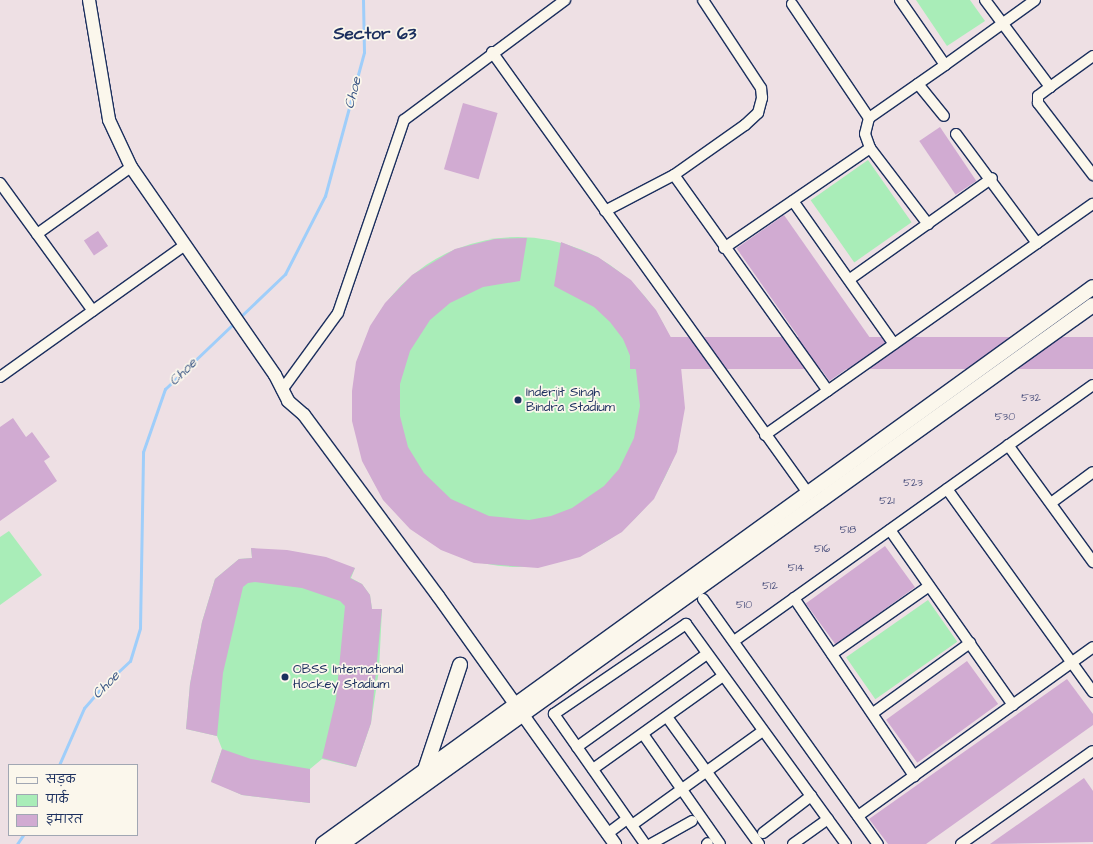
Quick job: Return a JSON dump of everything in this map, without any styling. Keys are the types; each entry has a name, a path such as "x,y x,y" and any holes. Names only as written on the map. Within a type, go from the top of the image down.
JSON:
{"main road":[{"path":"342,844 519,709 808,494 1093,287"},
{"path":"323,844 425,770 519,709 1093,305"},
{"path":"425,770 460,665"}],"street":[{"path":"89,0 109,120 131,167 275,375 288,401 304,416 322,440 519,709 615,844"},
{"path":"282,390 338,313 400,127 410,115 492,52 565,0"},
{"path":"605,211 674,175 746,125 758,113 762,98 761,88 752,72 703,0"},
{"path":"900,0 945,65"},
{"path":"985,0 1050,87"},
{"path":"928,224 870,148 865,134 869,118 1035,0"},
{"path":"793,1 869,118"},
{"path":"492,52 808,494"},
{"path":"1093,56 1038,96 1038,102 1093,175"},
{"path":"918,84 944,116"},
{"path":"956,134 992,178 1037,243"},
{"path":"724,248 870,148"},
{"path":"37,234 131,167"},
{"path":"674,175 724,248 828,391"},
{"path":"850,279 992,178"},
{"path":"0,183 93,311"},
{"path":"793,201 850,279 894,344"},
{"path":"765,435 1093,204"},
{"path":"0,377 185,245"},
{"path":"734,641 1093,385"},
{"path":"1008,445 1093,562"},
{"path":"1051,503 1093,472"},
{"path":"947,489 1093,692"},
{"path":"890,530 1013,704"},
{"path":"832,654 929,586"},
{"path":"794,598 873,713 914,776"},
{"path":"703,599 878,844"},
{"path":"645,844 554,714 686,624 846,844"},
{"path":"873,713 970,643"},
{"path":"858,816 1093,647"},
{"path":"577,747 708,654"},
{"path":"593,769 724,676"},
{"path":"667,717 759,844"},
{"path":"608,834 682,789 763,731"},
{"path":"643,734 720,844"},
{"path":"961,844 1093,751"},
{"path":"763,833 811,796"},
{"path":"793,844 828,819"},
{"path":"651,844 692,821"}],"green space":[{"path":"916,0 970,0 985,21 947,46"},
{"path":"868,160 912,222 854,262 811,200"},
{"name":"Inderjit Singh Bindra Stadium","path":"518,237 550,240 581,249 610,265 635,285 655,310 671,339 680,370 683,402 680,434 671,465 655,494 635,519 610,539 581,555 550,564 518,567 486,564 455,555 426,539 401,519 381,494 365,465 356,434 353,402 356,370 365,339 381,310 401,285 426,265 455,249 486,240"},
{"path":"9,531 42,575 0,605 0,537"},
{"name":"OBSS International Hockey Stadium","path":"251,548 355,568 351,578 362,584 370,595 372,609 382,609 379,670 371,723 356,767 322,759 310,769 310,803 242,795 211,781 222,749 217,736 186,729 190,684 202,622 215,579 239,559 252,558"},
{"path":"928,600 957,642 875,699 846,657"}],"building":[{"path":"463,103 498,113 479,179 444,169"},
{"path":"940,127 976,181 956,195 919,141"},
{"path":"784,215 877,348 829,381 736,248"},
{"path":"98,231 108,246 94,255 84,241"},
{"path":"527,238 520,281 483,287 450,303 430,320 410,351 400,384 400,416 408,447 424,473 451,499 489,516 529,520 551,516 572,508 604,486 619,469 634,438 640,406 636,370 623,339 610,322 594,307 554,286 561,242 598,257 631,280 656,310 674,343 681,367 685,408 677,452 654,499 622,532 580,557 538,568 474,563 441,550 410,529 383,500 362,461 352,421 352,391 356,362 370,326 385,303 412,275 455,249 495,239"},
{"path":"630,337 1093,337 1093,369 630,369"},
{"path":"13,418 26,437 32,432 50,457 44,461 57,481 0,521 0,427"},
{"path":"885,546 915,587 836,645 806,604"},
{"path":"251,548 287,550 326,557 355,568 350,578 362,584 370,595 372,609 382,609 371,723 356,767 322,758 336,699 345,606 340,601 302,588 255,582 248,583 243,587 223,673 217,736 186,729 190,684 202,622 215,579 239,559 252,558"},
{"path":"967,661 998,704 917,763 886,720"},
{"path":"1067,679 1093,714 1093,725 926,844 888,844 869,819"},
{"path":"222,749 251,759 310,769 310,803 242,795 211,782"},
{"path":"1084,778 1093,791 1093,842 990,844"}],"waterway":[{"name":"Choe","path":"239,318 285,274 325,196 364,52 363,0"},
{"name":"Choe","path":"59,764 84,708 103,686 130,661 140,628 143,452 165,389 235,322"},
{"name":"Choe","path":"17,844 22,836"}],"place":[{"name":"Inderjit Singh Bindra Stadium","path":"518,400"},
{"name":"OBSS International Hockey Stadium","path":"285,677"}],"district":[{"name":"Sector 63","path":"375,35"}]}
